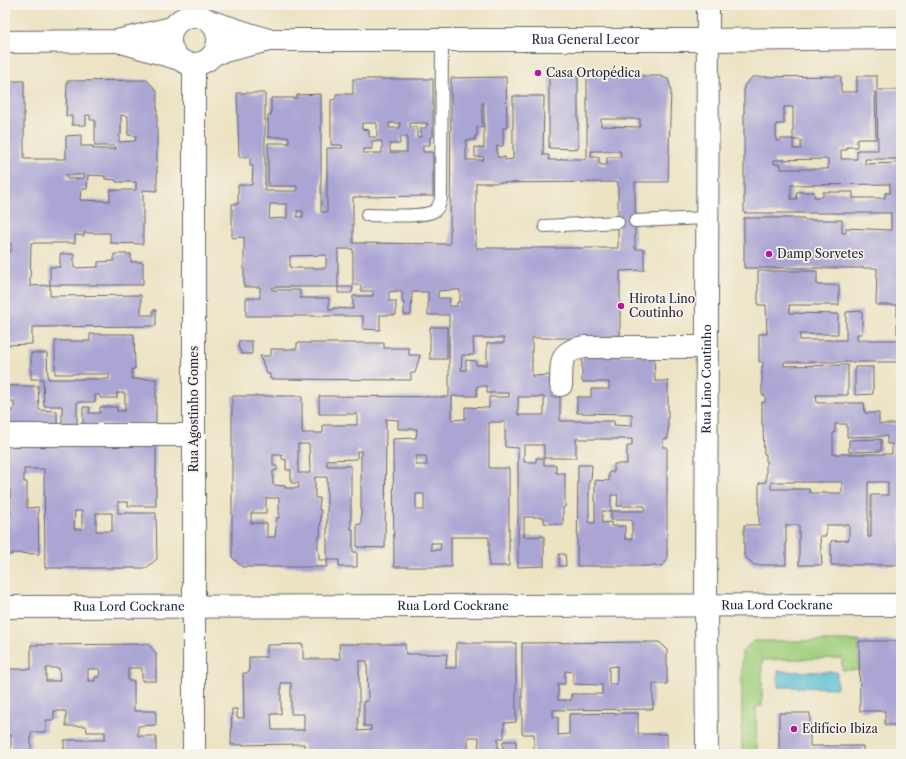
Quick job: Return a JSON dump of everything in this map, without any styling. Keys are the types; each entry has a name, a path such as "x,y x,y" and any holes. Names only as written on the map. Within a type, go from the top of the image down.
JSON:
{"street":[{"name":"Rua Lino Coutinho","path":"707,754 708,5"},
{"name":"Rua General Lecor","path":"200,14 269,40"},
{"path":"5,42 117,41 172,28 182,18 200,14 219,37 216,53 206,62 185,61 117,41"},
{"path":"172,28 169,44 185,61"},
{"name":"Rua General Lecor","path":"216,53 269,40 708,40 901,38"},
{"name":"Rua Agostinho Gomes","path":"185,61 194,435 194,754"},
{"path":"561,385 563,358 568,351 575,348 707,347"},
{"path":"5,435 194,435"},
{"name":"Rua Lord Cockrane","path":"5,607 901,605"}],"lane":[{"path":"367,215 425,215 435,211 439,206 441,198 442,40"},
{"path":"636,222 707,218"},
{"path":"545,226 618,222"}],"green space":[{"path":"753,641 859,641 859,670 842,670 842,658 762,660 762,706 756,707 757,754 742,754 742,652"}],"water":[{"path":"778,671 837,672 837,688 778,687"}],"building":[{"path":"549,76 578,76 578,149 549,148"},
{"path":"587,76 660,76 668,79 671,89 668,182 635,182 635,249 644,249 644,270 620,271 620,338 532,338 532,376 552,375 551,397 560,397 560,421 614,421 614,425 632,426 632,414 577,413 577,397 591,397 591,389 609,389 609,382 582,382 582,355 654,355 655,381 668,381 668,439 663,439 663,447 667,447 667,560 662,566 577,566 578,465 592,465 591,480 589,480 589,523 595,523 595,480 609,481 609,472 614,472 614,464 627,464 627,446 632,446 632,439 576,439 576,458 544,458 544,465 556,465 556,473 565,473 565,507 563,508 563,525 544,523 544,517 524,517 524,537 544,536 544,566 518,567 518,448 505,447 505,422 489,422 489,468 509,468 509,566 489,566 489,537 451,537 451,567 394,567 393,439 416,438 417,429 398,429 398,420 386,419 385,548 357,547 357,524 361,525 361,451 357,451 357,459 327,460 327,466 351,466 351,529 353,529 353,552 357,552 357,567 339,567 339,560 327,560 327,567 242,567 232,557 232,396 302,396 302,433 323,433 323,425 357,425 357,414 319,414 319,396 449,397 449,315 428,315 428,292 412,292 411,315 404,315 402,291 389,292 389,301 396,301 396,315 380,315 380,330 363,329 363,316 246,316 246,298 260,298 260,287 244,287 244,237 232,238 232,204 238,204 238,185 252,185 253,166 250,166 250,157 239,157 237,93 265,93 265,191 297,191 297,186 268,186 268,143 289,143 289,137 268,137 268,115 271,115 271,98 297,98 297,95 321,94 321,212 327,212 327,148 343,148 342,145 331,145 331,100 336,99 336,94 353,94 353,79 433,79 433,137 430,137 430,145 423,145 423,152 433,152 433,196 353,197 353,243 450,244 451,78 506,77 507,128 503,128 503,146 497,146 497,157 505,157 505,160 513,159 513,96 544,96 543,155 549,155 549,160 587,159","holes":["482,103 484,103 484,148 475,147 475,157 484,157 483,160 466,160 466,140 475,140 475,136 477,136 477,127 482,127","601,119 640,119 640,127 601,126","362,123 377,123 377,137 369,137 369,130 362,129","389,123 400,123 400,128 389,128","410,123 427,123 428,125 426,125 426,128 421,128 421,137 417,137 417,127 410,127","400,137 407,137 407,152 390,152 390,144 400,144","372,141 382,141 382,153 363,153 364,149 372,149","591,151 620,151 621,157 607,157 607,165 599,164 599,157 591,157","618,182 618,248 476,248 476,183","270,204 287,204 287,218 269,219","297,211 303,211 303,217 297,217","338,249 353,249 353,285 361,285 361,291 373,291 373,296 353,296 353,309 333,308 333,310 329,310 329,298 300,298 300,290 272,290 272,287 338,287","326,255 326,268 290,268 290,256","460,290 460,302 457,302 457,306 449,306 450,298 438,298 438,291","473,338 504,338 504,343 487,343 487,365 476,365 476,361 466,360 466,370 461,370 462,355 474,355","477,386 487,386 487,393 509,393 509,397 489,397 489,408 465,407 465,419 452,420 452,396 477,396","518,397 544,397 544,415 518,415","298,444 309,444 310,473 298,473","524,445 544,445 544,458 536,458 536,462 524,462","273,455 282,455 282,459 286,460 286,470 291,470 291,483 298,483 299,488 285,488 285,486 273,485 273,471 277,470 277,466 273,466","416,456 426,456 427,465 416,465","315,477 327,477 327,560 319,560 318,537 320,537 321,510 319,510 320,498 315,498","416,494 424,494 424,510 416,510","611,495 618,495 617,506 645,506 645,511 611,511","266,498 279,498 279,518 277,518 275,537 267,537 267,523 251,523 251,513 266,513","602,511 611,511 611,520 632,520 632,539 625,539 625,526 611,526 611,522 602,523","431,543 441,543 440,550 431,550"]},
{"path":"841,76 841,92 857,92 857,76 877,76 877,90 901,90 901,334 897,334 897,305 876,305 877,268 744,268 744,218 804,218 804,220 842,220 842,233 846,233 846,228 891,230 891,213 744,213 744,86 752,77","holes":["875,92 877,92 878,150 857,150 857,159 841,159 841,150 847,150 847,147 857,147 857,139 876,139","784,107 793,107 793,139 780,139 780,141 776,141 776,124 784,124","793,140 801,140 801,149 793,149","828,159 828,169 781,169 781,164 774,164 774,160","865,159 898,159 898,163 865,164","890,184 890,193 885,193 885,198 853,198 853,192 823,192 823,197 814,197 814,192 796,192 797,199 791,199 791,185"]},
{"path":"147,80 157,91 157,191 143,190 143,244 110,243 110,233 84,233 84,236 75,235 75,243 31,243 30,286 50,285 50,296 141,295 141,315 153,315 153,310 156,310 156,326 32,327 32,344 5,345 5,252 11,252 11,243 5,243 5,81 24,81 24,159 66,159 66,136 81,135 81,146 93,146 93,149 116,149 115,146 95,146 95,120 90,120 90,115 86,115 86,125 72,125 72,116 66,116 67,81","holes":["121,115 128,116 128,135 136,136 135,141 119,142 119,136 121,135","66,175 85,175 84,178 67,179","88,175 105,176 105,179 116,180 116,182 136,182 136,190 110,190 110,201 80,200 81,189 87,189"]},
{"path":"60,254 74,254 74,268 98,267 98,262 114,261 114,254 131,254 131,262 143,262 143,285 50,285 50,267 60,267"},
{"path":"758,271 817,271 817,285 839,285 839,305 789,305 790,313 838,314 838,334 800,334 800,340 846,340 846,312 862,311 862,334 857,334 857,340 901,340 901,362 784,362 784,366 848,365 848,395 816,395 817,403 864,403 865,413 879,413 879,424 901,424 901,565 831,565 831,541 849,540 849,525 826,525 826,536 820,536 822,565 799,565 799,525 786,525 786,565 754,565 744,556 744,525 759,525 759,483 766,482 766,454 764,454 762,425 762,402 765,403 765,395 762,395 763,362 759,362 759,334 767,334 766,305 758,305","holes":["835,424 847,424 847,437 887,436 887,444 892,444 892,454 833,454 833,433 835,433","771,482 842,482 842,493 810,493 809,489 771,489","868,482 888,482 888,495 871,495 871,537 868,537"]},
{"path":"338,287 353,287 352,293 338,293"},
{"path":"430,327 447,327 447,359 430,359"},
{"path":"90,334 134,334 135,369 132,369 132,379 156,379 156,424 83,425 83,407 90,407 89,413 100,413 100,407 117,407 117,411 125,411 125,393 117,393 117,398 100,398 100,395 95,395 95,402 77,402 77,425 62,425 62,406 44,406 43,379 31,379 31,353 47,353 48,379 109,379 109,374 55,374 55,341 90,341"},
{"path":"239,341 252,341 252,354 242,354 238,347"},
{"path":"297,343 384,343 384,348 409,348 409,355 420,355 415,373 411,373 411,380 270,379 270,374 267,374 260,356 271,356 271,349 297,349"},
{"path":"855,367 873,367 873,394 855,395"},
{"path":"5,386 38,386 39,410 57,411 57,425 5,426 5,411 14,410 14,401 5,401"},
{"path":"881,439 881,451 849,452 849,440"},
{"path":"156,442 156,506 128,506 128,502 118,502 118,513 156,513 157,559 146,568 45,568 44,469 24,469 24,482 27,482 27,508 38,507 39,554 12,553 12,555 5,555 5,514 11,514 10,490 5,490 5,444","holes":["75,511 82,511 82,529 74,529","96,513 112,513 112,531 96,531"]},
{"path":"559,554 565,554 566,566 559,566"},
{"path":"859,641 901,641 901,725 885,725 885,711 860,711"},
{"path":"659,642 667,650 667,684 653,684 653,709 553,710 553,717 558,717 558,735 569,734 569,714 638,713 638,734 667,734 667,754 534,754 534,734 522,734 522,643","holes":["617,666 617,684 609,684 609,667","565,671 573,672 573,684 602,685 602,694 571,694 571,700 558,700 558,684 565,684"]},
{"path":"456,643 516,643 516,722 504,723 504,738 498,738 498,749 503,749 503,741 516,741 516,754 478,754 479,737 468,737 468,754 304,754 304,744 231,745 232,709 237,709 237,718 244,718 243,673 249,673 249,657 267,657 267,645 303,644 303,659 340,659 339,644 405,644 406,654 447,654 446,668 456,668","holes":["359,661 367,661 368,701 364,701 364,726 371,726 371,730 358,731","281,683 291,683 291,714 304,714 304,730 272,730 271,714 281,714"]},
{"path":"148,644 156,653 156,681 142,681 142,668 128,668 128,681 134,681 134,711 156,711 156,725 138,726 138,736 156,736 156,754 11,754 11,735 5,735 5,669 31,669 31,645","holes":["46,668 59,668 60,681 46,681","88,669 100,669 99,677 95,677 95,681 88,681","54,711 66,711 66,726 86,726 87,732 105,732 105,740 64,740 64,752 31,753 31,732 46,732 46,720 54,720"]},
{"name":"Edifício Ibiza","path":"779,713 810,713 810,746 863,746 863,754 779,754"}],"place":[{"name":"Casa Ortopédica","path":"538,73"},
{"name":"Damp Sorvetes","path":"769,254"},
{"name":"Hirota Lino Coutinho","path":"621,306"},
{"name":"Edifício Ibiza","path":"794,729"}]}
